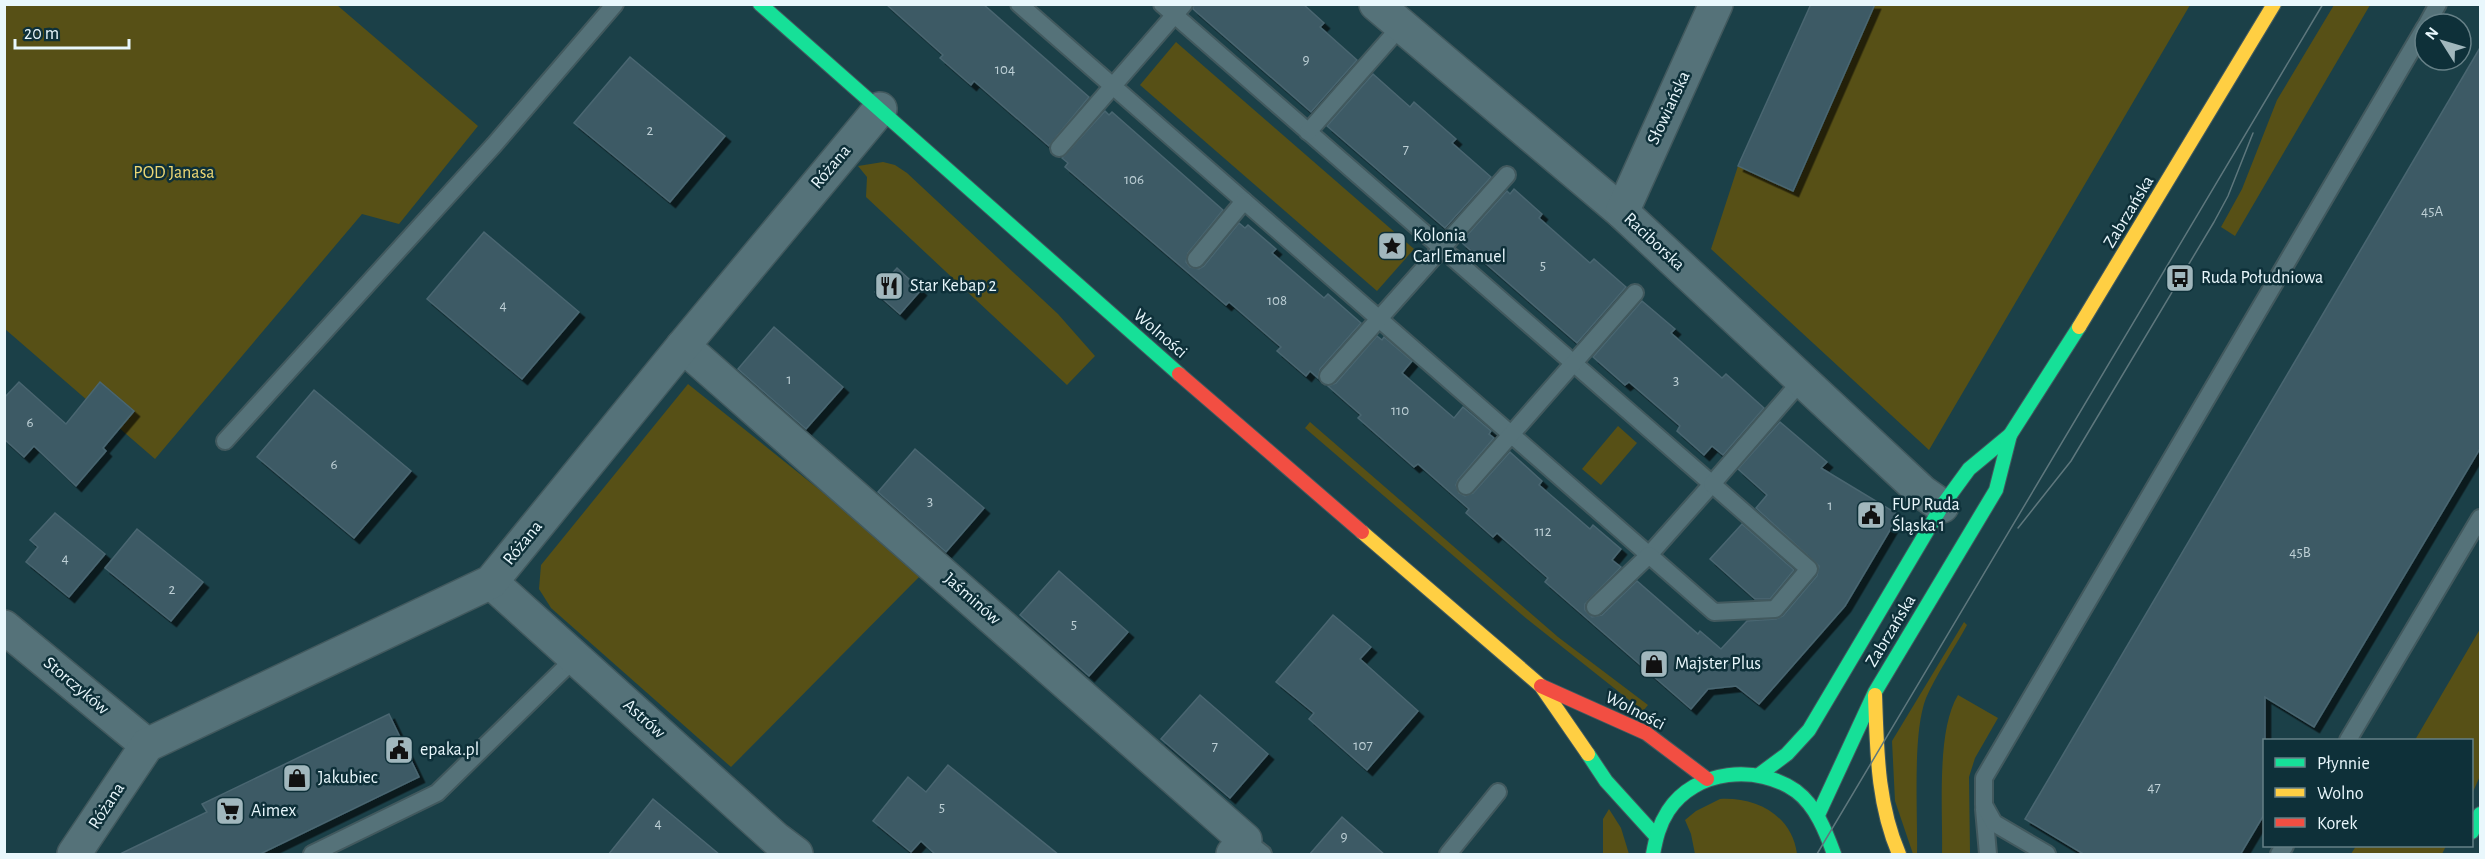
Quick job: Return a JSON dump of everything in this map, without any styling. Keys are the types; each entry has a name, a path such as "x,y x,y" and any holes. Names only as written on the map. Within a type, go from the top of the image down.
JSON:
{"street":[{"name":"Wolności","path":"760,4 1198,391 1541,686 1606,781 1655,835"},
{"name":"Raciborska","path":"1376,4 1622,212 1932,499"},
{"name":"Słowiańska","path":"1622,212 1716,4"},
{"name":"Zabrzańska","path":"1760,774 1787,754 1809,730 1932,499 2010,435 2119,265 2274,4"},
{"name":"Różana","path":"74,855 147,745 491,582 880,109"},
{"name":"Jaśminów","path":"683,346 1247,850"},
{"name":"Zabrzańska","path":"1818,815 1875,692 1996,490 2010,435"},
{"name":"Astrów","path":"491,582 576,657 778,850"},
{"name":"Storczyków","path":"4,627 147,745"},
{"name":"Wolności","path":"1541,686 1646,733 1707,779"},
{"path":"1875,692 1879,785 1887,829 1899,855"},
{"path":"1653,855 1655,835 1663,819 1681,795 1707,779 1736,772 1760,774 1780,781 1798,793 1818,815 1834,855"},
{"path":"2473,830 2481,814"}],"lane":[{"path":"225,441 494,145 615,4"},
{"path":"1019,4 1113,87 1714,612 1775,609 1809,569 1308,132 1173,8 1113,87 1059,148"},
{"path":"1308,132 1401,26"},
{"path":"1988,855 1984,778 2413,47"},
{"path":"1328,376 1507,175"},
{"path":"1196,259 1244,201"},
{"path":"1466,486 1635,293"},
{"path":"1595,607 1649,555 1802,380"},
{"path":"2349,739 2481,518"},
{"path":"312,855 344,836 437,793 576,657"},
{"path":"1448,855 1498,792"},
{"path":"1984,805 1994,823 2047,855"}],"green space":[{"name":"POD Janasa","path":"5,5 337,5 478,126 399,224 362,214 155,459 5,329"},
{"path":"1875,5 2190,5 1929,450 1711,249 1738,166 1794,191"},
{"path":"2334,5 2370,5 2235,236 2221,227 2242,189 2277,100"},
{"path":"1176,42 1414,249 1377,291 1140,85"},
{"path":"883,162 895,165 907,173 1058,314 1095,356 1067,385 866,197 867,177 858,166"},
{"path":"688,384 923,573 731,767 551,608 539,589 541,565"},
{"path":"1310,422 1558,637 1648,705 1643,711 1527,619 1305,428"},
{"path":"1618,426 1637,443 1601,485 1582,469"},
{"path":"1964,622 1967,625 1930,689 1922,713 1917,753 1917,854 1913,854 1895,801 1892,741"},
{"path":"2480,629 2480,776 2473,792 2473,739 2416,739"},
{"path":"1958,695 1998,718 1975,758 1969,777 1970,854 1942,854 1942,772 1946,729"},
{"path":"1720,799 1747,801 1770,811 1788,829 1794,840 1797,854 1695,854 1691,834 1685,820 1696,811"},
{"path":"1609,809 1621,828 1629,854 1603,854 1603,819"},
{"path":"2355,847 2446,847 2442,854 2351,854"}],"building":[{"path":"886,4 983,4 1089,97 1049,146 974,81 971,85 940,58 943,55"},
{"path":"1194,4 1303,4 1324,23 1320,27 1357,60 1311,112 1193,9"},
{"path":"1811,4 1875,4 1793,191 1738,166"},
{"path":"2481,46 2481,447 2314,727 2265,697 2263,816 2240,855 2085,855 2025,819 2466,72 2473,72 2473,60"},
{"path":"630,57 725,136 670,202 574,123"},
{"path":"1373,74 1410,107 1414,102 1456,139 1452,143 1491,177 1445,228 1327,126"},
{"path":"1105,111 1109,115 1112,112 1223,210 1188,253 1186,262 1190,267 1199,269 1204,266 1239,223 1245,228 1248,225 1276,249 1272,253 1324,298 1328,294 1361,323 1320,369 1318,378 1310,371 1306,376 1277,351 1281,347 1229,302 1226,305 1065,167 1068,163 1062,158"},
{"path":"1514,189 1542,214 1539,218 1590,263 1594,259 1626,287 1577,343 1461,242 1507,191 1510,194"},
{"path":"484,232 579,312 522,379 427,299"},
{"path":"897,268 921,290 900,314 875,292"},
{"path":"1642,301 1675,329 1671,333 1722,378 1726,374 1764,408 1723,455 1712,446 1704,455 1677,431 1680,426 1629,382 1625,385 1593,357"},
{"path":"774,327 843,387 806,429 738,369"},
{"path":"1377,336 1382,340 1384,337 1412,361 1402,373 1454,418 1463,407 1491,431 1489,434 1494,438 1458,480 1456,485 1459,493 1465,496 1473,493 1510,452 1542,481 1539,485 1590,529 1593,525 1621,549 1612,560 1621,567 1585,604 1585,610 1592,617 1602,615 1637,581 1698,634 1700,631 1721,649 1747,621 1776,619 1783,616 1817,576 1819,566 1756,508 1767,495 1738,469 1780,422 1827,462 1821,468 1899,515 1845,606 1759,704 1736,686 1708,689 1691,709 1545,582 1548,578 1497,533 1493,537 1466,513 1469,509 1418,464 1414,467 1358,418 1361,415 1328,386 1336,383"},
{"path":"19,382 66,424 100,382 134,411 103,448 106,451 76,486 34,446 24,457 4,439 4,398"},
{"path":"314,390 411,471 354,538 257,457"},
{"path":"915,449 984,508 946,552 878,492"},
{"path":"55,513 105,554 69,597 26,562 38,547 30,540"},
{"path":"1742,524 1794,570 1770,599 1755,599 1710,559"},
{"path":"137,529 203,582 171,621 105,568"},
{"path":"1059,571 1128,632 1089,676 1020,615"},
{"path":"1333,615 1371,647 1360,659 1418,711 1367,770 1309,719 1314,713 1276,682"},
{"path":"1200,695 1268,754 1230,798 1161,739"},
{"path":"389,714 419,777 258,855 118,855 207,812 202,804"},
{"path":"948,765 1059,855 936,855 921,841 911,852 873,821 908,777 926,792"},
{"path":"653,799 720,855 608,855"},
{"path":"1342,817 1385,855 1309,855"}],"tram line":[{"path":"1817,854 2323,4"},
{"path":"2018,528 2071,461 2214,222 2228,196 2253,133"}],"traffic: fast":[{"path":"760,4 1179,374"},
{"path":"1760,774 1787,754 1809,730 1942,506 1969,469 2010,435 2079,327"},
{"path":"1818,815 1875,692 1996,490 2010,435"},
{"path":"1588,754 1606,781 1655,835"},
{"path":"1653,854 1662,821 1680,797 1694,786 1710,779 1746,774 1781,782 1803,797 1819,820 1834,854"},
{"path":"2473,830 2480,814"}],"traffic: slow":[{"path":"2079,327 2274,4"},
{"path":"1362,532 1541,686 1588,754"},
{"path":"1875,695 1882,796 1899,854"}],"traffic: jam":[{"path":"1179,374 1362,532"},
{"path":"1541,686 1646,733 1707,779"}],"place":[{"name":"Kolonia Carl Emanuel","path":"1392,246"},
{"name":"Ruda Południowa","path":"2180,278"},
{"name":"Star Kebap 2","path":"889,286"},
{"name":"FUP Ruda Śląska 1","path":"1871,515"},
{"name":"Majster Plus","path":"1654,664"},
{"name":"epaka.pl","path":"399,750"},
{"name":"Jakubiec","path":"297,778"},
{"name":"Aimex","path":"230,811"}]}
